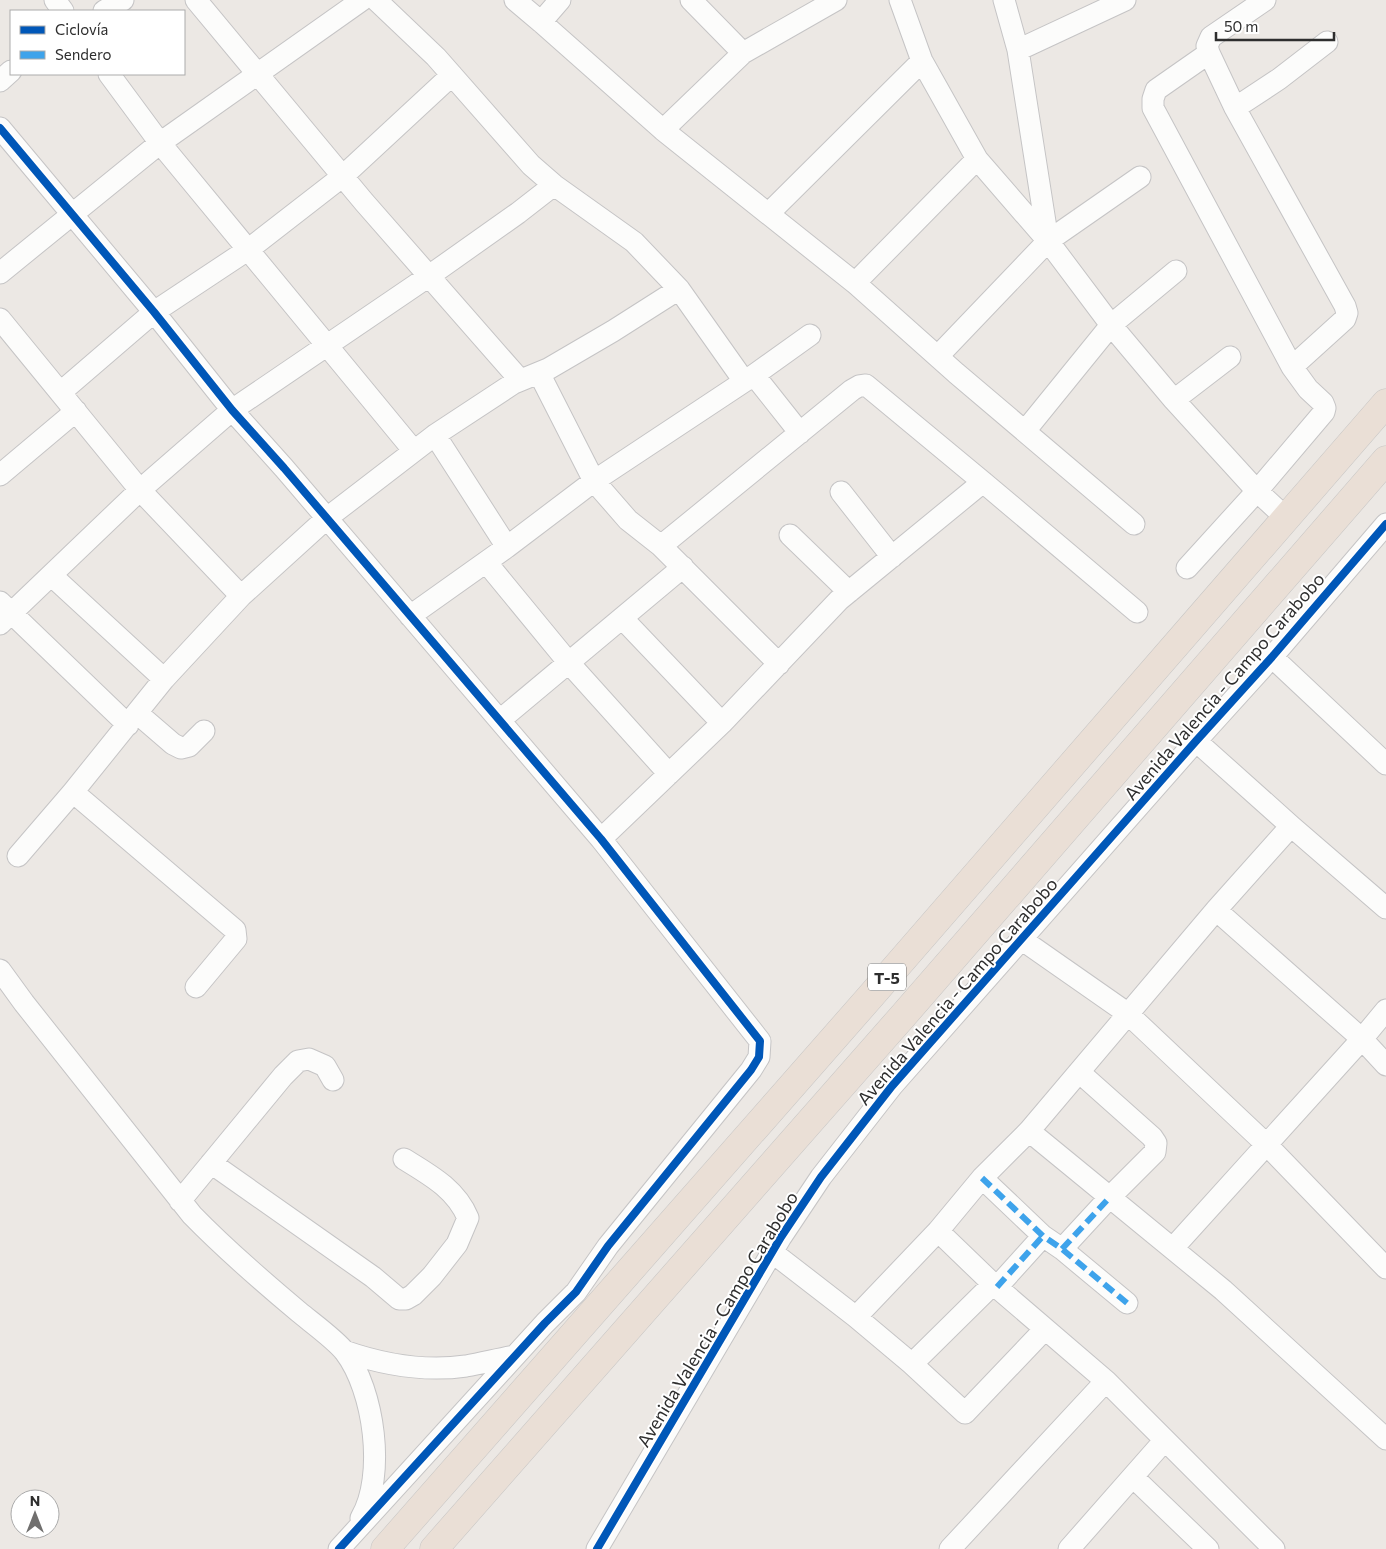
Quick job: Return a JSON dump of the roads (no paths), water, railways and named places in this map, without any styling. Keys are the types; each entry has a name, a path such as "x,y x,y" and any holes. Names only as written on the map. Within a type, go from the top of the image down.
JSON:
{"highway":[{"name":"T-5","path":"385,1549 870,997 1386,403"},
{"name":"Avenida Valencia - Campo Carabobo","path":"434,1549 915,1002 1386,460"}],"street":[{"path":"106,10 123,0"},
{"path":"196,0 429,276 530,376 594,481 628,520 661,546 779,664"},
{"path":"0,273 160,143 362,0"},
{"path":"376,0 436,57 531,165 554,185 634,242 679,289 749,378 800,433"},
{"path":"514,0 663,130 855,282 938,356 1134,524"},
{"path":"541,22 560,0"},
{"path":"691,0 742,53"},
{"path":"663,130 742,53 836,0"},
{"path":"900,0 922,61 977,159 1048,241 1111,324 1174,400 1257,491 1286,518"},
{"path":"1004,0 1018,50 1048,241"},
{"path":"1018,50 1125,0"},
{"path":"1265,0 1210,37 1207,46 1208,53 1236,108 1345,306 1347,313 1345,319 1292,367"},
{"path":"1236,108 1279,79 1327,42"},
{"path":"1187,568 1257,491 1324,412 1325,408 1323,403 1308,389 1292,367 1153,108 1156,90 1208,53"},
{"path":"769,213 922,61"},
{"path":"0,81 10,72"},
{"path":"109,75 160,143 414,451"},
{"path":"61,392 154,312 249,249 343,176 452,75"},
{"path":"0,128 154,312 232,410 327,518 601,839 760,1041 759,1057 751,1070 608,1246 576,1292 345,1542"},
{"path":"855,282 977,159"},
{"path":"938,356 1048,241 1140,178"},
{"path":"204,731 189,746 181,748 174,744 132,719 4,613 51,575 140,490 232,410 429,276 554,185"},
{"path":"1025,431 1111,324 1176,271"},
{"path":"18,856 73,792 164,679 240,596 327,518 435,435 514,383 548,369 679,289"},
{"path":"0,319 140,490 240,596"},
{"path":"410,616 507,547 594,481 810,335"},
{"path":"1174,400 1230,357"},
{"path":"661,546 852,390 860,386 866,386 1137,612"},
{"path":"0,475 76,411"},
{"path":"435,435 507,547"},
{"path":"601,839 722,723 839,600 983,482"},
{"path":"841,492 892,558"},
{"name":"Avenida Valencia - Campo Carabobo","path":"597,1549 772,1252 821,1177 892,1086 1272,657 1386,524"},
{"path":"790,535 849,592"},
{"path":"486,562 568,662 669,774"},
{"path":"500,720 683,567"},
{"path":"51,575 164,679"},
{"path":"622,618 722,723"},
{"path":"1272,657 1386,764"},
{"path":"1196,741 1386,908"},
{"path":"73,792 235,930 236,938 196,987"},
{"path":"856,1317 938,1231 982,1178 1029,1131 1127,1013 1291,826"},
{"path":"1216,910 1362,1040 1386,1065"},
{"path":"1021,939 1127,1013 1382,1256"},
{"path":"0,970 180,1201 222,1246 344,1351 363,1387 373,1427 374,1448 374,1469 366,1511 345,1542"},
{"path":"1173,1248 1362,1040 1386,1010"},
{"path":"180,1201 283,1076 298,1061 309,1059 325,1066 333,1080"},
{"path":"1062,1248 1154,1152 1156,1144 1152,1137 1079,1072"},
{"path":"1029,1131 1223,1290 1386,1439"},
{"path":"211,1163 373,1277 399,1299 406,1299 413,1295 432,1276 457,1244 468,1218 462,1205 438,1180 404,1159"},
{"path":"982,1178 1044,1236 1062,1248 1127,1303"},
{"path":"938,1231 995,1286 1106,1381 1274,1549"},
{"path":"912,1364 995,1286 1044,1236"},
{"path":"608,1246 629,1271"},
{"path":"772,1252 856,1317 912,1364 965,1413 1044,1329"},
{"path":"344,1351 384,1363 424,1368 464,1366 515,1356"},
{"path":"950,1549 1106,1381"},
{"path":"1079,1546 1164,1441"},
{"path":"1134,1477 1208,1549"}]}
